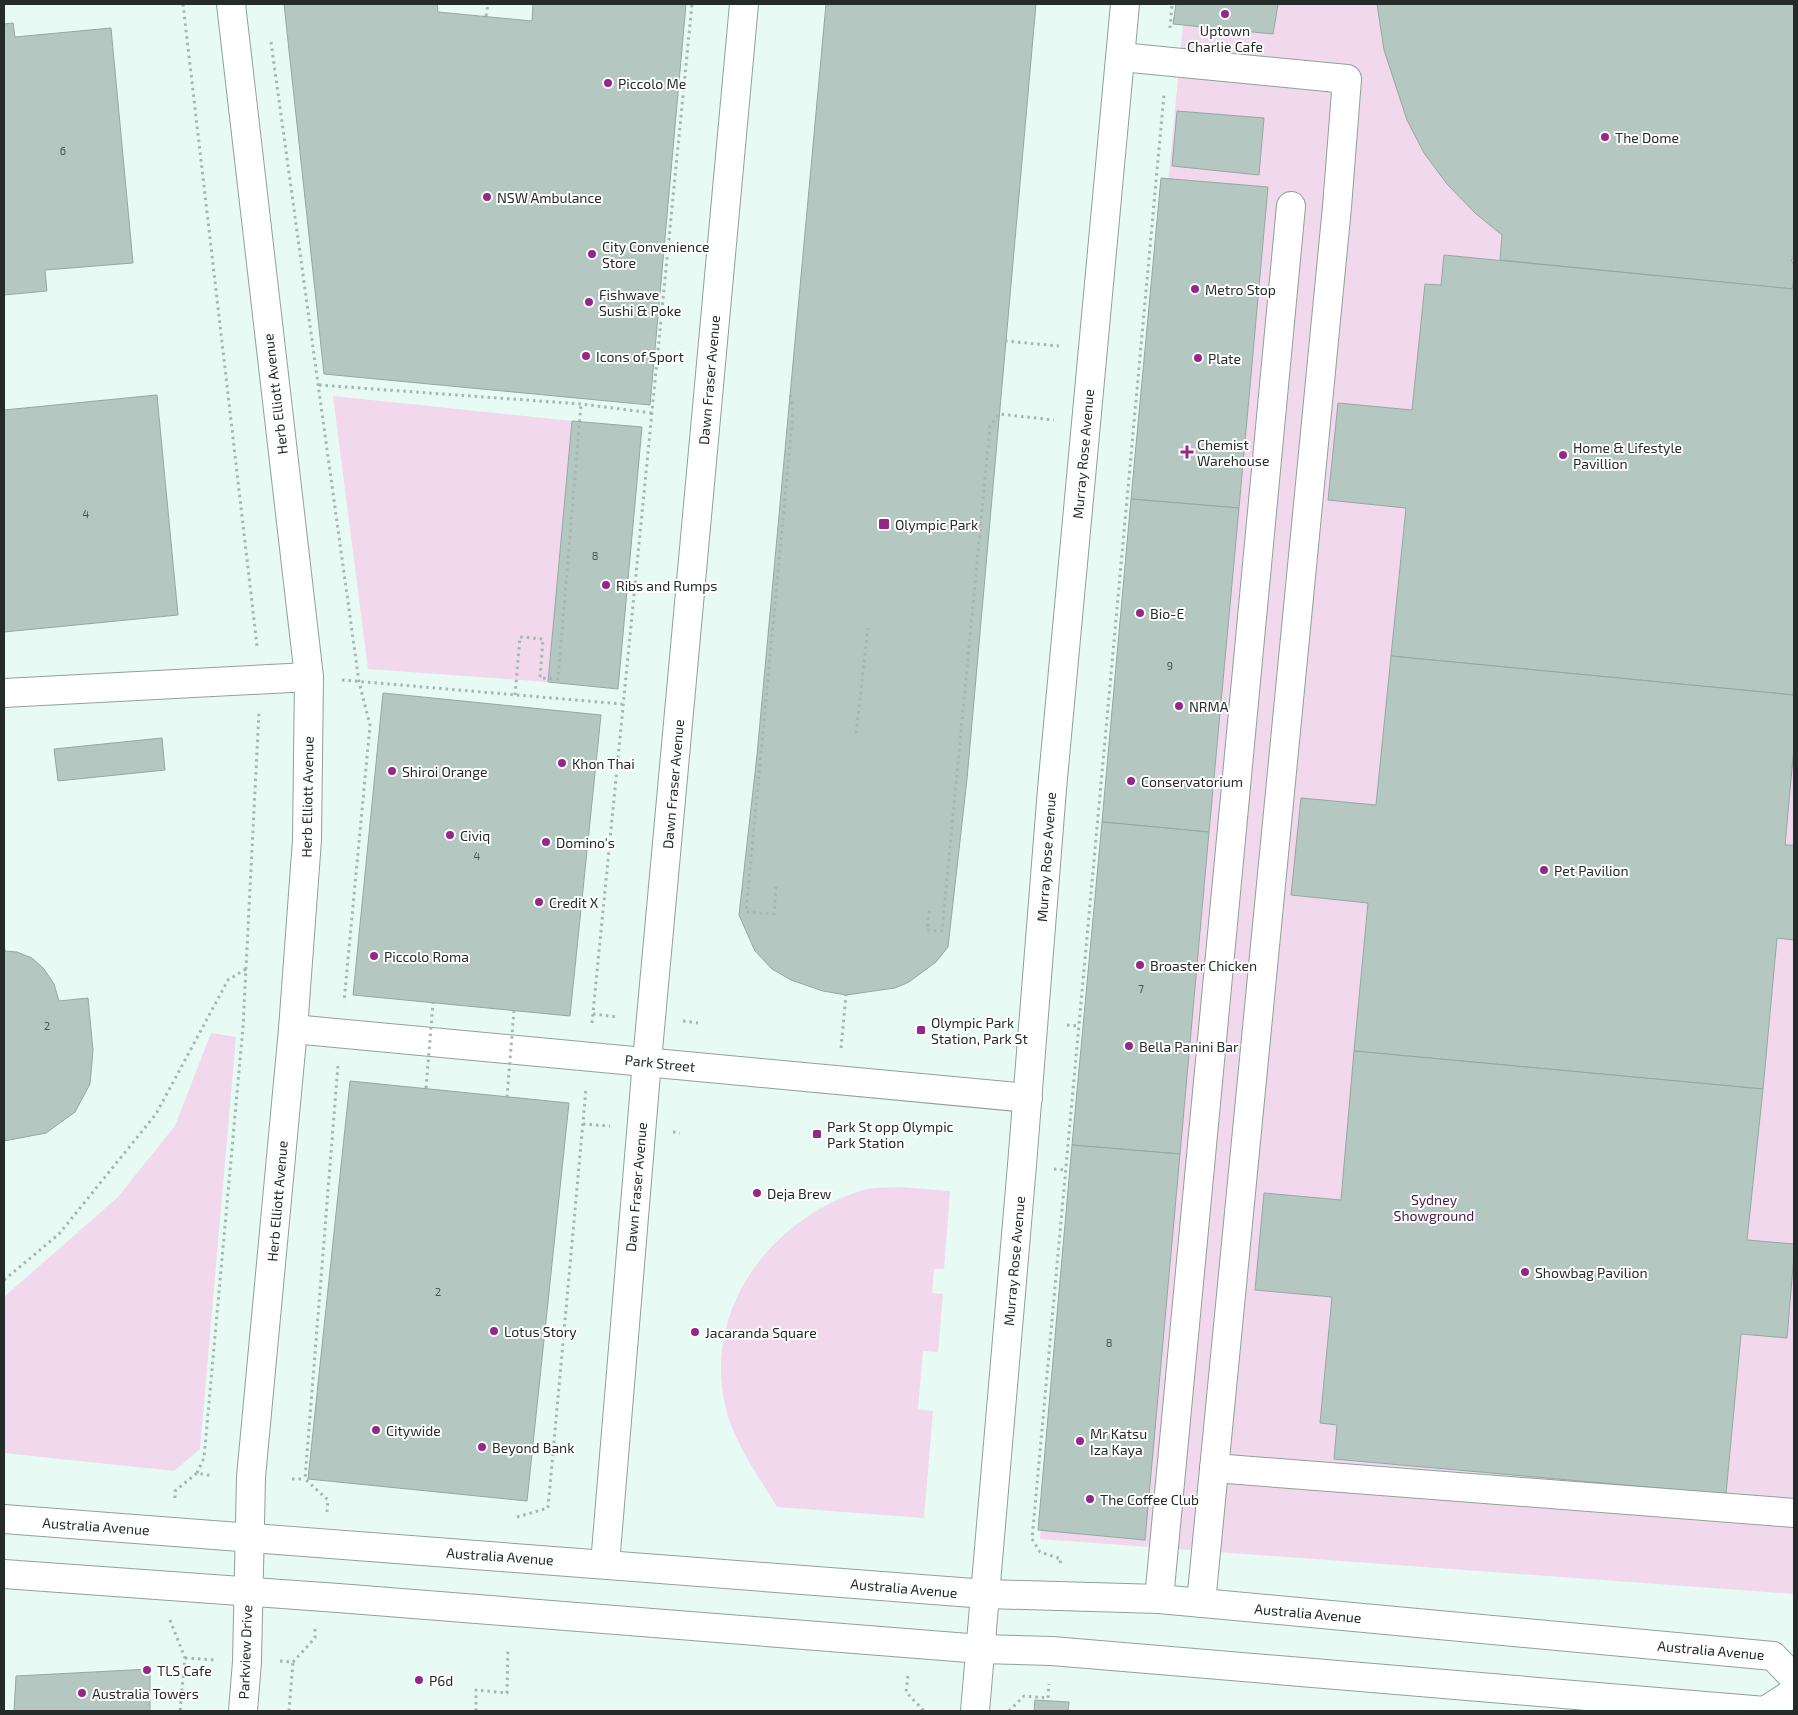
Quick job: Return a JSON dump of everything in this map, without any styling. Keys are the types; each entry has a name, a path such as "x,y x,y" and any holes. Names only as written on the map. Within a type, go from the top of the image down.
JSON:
{"street":[{"name":"Herb Elliott Avenue","path":"231,4 309,676 307,840 293,1029 253,1458 247,1593"},
{"name":"Dawn Fraser Avenue","path":"605,1564 647,1061 744,4"},
{"name":"Murray Rose Avenue","path":"976,1711 1052,789 1086,424 1091,349 1125,4"},
{"path":"1121,57 1166,63 1347,79 1337,207 1201,1603"},
{"path":"1159,1600 1291,206"},
{"path":"4,692 309,676"},
{"name":"Park Street","path":"293,1029 1028,1098"},
{"path":"1214,1468 1794,1513"},
{"name":"Australia Avenue","path":"4,1518 986,1594 1201,1603 1773,1656 1794,1678"},
{"path":"4,1574 247,1593 348,1598 982,1649 1052,1651 1765,1711 1794,1692"},
{"name":"Parkview Drive","path":"243,1711 247,1662 247,1593"}],"path":[{"path":"176,1506 175,1491 197,1473 204,1458 246,970 260,679 183,4"},
{"path":"486,16 488,4"},
{"path":"592,1030 622,704 692,4"},
{"path":"1060,1567 1061,1560 1040,1552 1032,1539 1172,4"},
{"path":"270,33 359,682 370,725 343,1010"},
{"path":"1005,341 1091,349"},
{"path":"319,385 581,404 652,413"},
{"path":"776,887 774,914 746,912 793,412 790,392"},
{"path":"515,695 520,637 543,639 540,678 558,679 581,404"},
{"path":"929,912 927,930 942,931 990,426 999,414 1086,424"},
{"path":"856,733 868,628"},
{"path":"309,676 359,682 622,704"},
{"path":"4,1280 59,1234 156,1114 228,980 246,970"},
{"path":"837,1081 846,995"},
{"path":"426,1088 433,1003"},
{"path":"507,1096 514,1010"},
{"path":"593,1014 615,1016"},
{"path":"1068,1025 1079,1026"},
{"path":"305,1479 339,1062"},
{"path":"517,1517 548,1508 587,1082"},
{"path":"583,1124 606,1126"},
{"path":"1054,1169 1066,1170"},
{"path":"197,1473 213,1476"},
{"path":"292,1479 305,1479 328,1500 327,1513"},
{"path":"168,1616 185,1658 180,1711"},
{"path":"289,1711 293,1662 315,1638 316,1624"},
{"path":"476,1711 476,1690 506,1693 508,1650"},
{"path":"185,1658 216,1660"},
{"path":"276,1661 293,1662"},
{"path":"908,1672 906,1692 924,1711"},
{"path":"1010,1711 1024,1696 1048,1698"}],"green space":[{"name":"Sydney Showground","path":"1185,4 1794,4 1794,1594 1040,1539"},
{"path":"333,396 572,421 548,682 368,669"},
{"path":"211,1033 236,1037 200,1449 174,1471 4,1453 4,1297 117,1198 175,1126"},
{"path":"900,1187 950,1191 944,1269 934,1269 932,1293 943,1294 938,1352 923,1351 918,1409 933,1411 924,1518 777,1507 742,1450 727,1413 721,1376 724,1340 733,1306 749,1275 771,1247 798,1223 829,1204 863,1190"}],"building":[{"name":"NSW Ambulance","path":"284,4 437,4 438,12 532,21 533,4 686,4 650,405 324,374"},
{"name":"Olympic Park","path":"826,4 1036,4 967,779 948,947 936,962 909,982 895,988 846,995 823,991 791,980 772,969 755,951 739,915 757,755"},
{"name":"Uptown Charlie Cafe","path":"1176,4 1278,4 1273,34 1173,24"},
{"name":"The Dome","path":"1377,4 1794,4 1794,258 1791,260 1794,265 1794,278 1792,289 1500,260 1502,235 1475,213 1447,184 1424,153 1407,120 1384,50"},
{"path":"13,23 15,37 111,28 133,263 45,270 47,291 4,295 4,24"},
{"path":"1177,111 1264,118 1259,175 1172,166"},
{"path":"1161,178 1268,187 1239,508 1131,499"},
{"name":"Home & Lifestyle Pavillion","path":"1444,255 1794,289 1794,695 1391,656 1406,508 1328,500 1338,403 1412,410 1425,284 1441,285"},
{"path":"157,395 178,615 4,632 4,410"},
{"path":"572,421 642,427 618,689 548,682"},
{"path":"1131,499 1239,508 1209,832 1102,822"},
{"name":"Pet Pavilion","path":"1391,656 1794,695 1794,747 1785,845 1794,845 1794,940 1777,938 1763,1089 1354,1051 1368,903 1291,895 1301,798 1376,805"},
{"path":"383,693 601,715 570,1016 353,995"},
{"path":"162,738 165,770 58,781 54,749"},
{"path":"1102,822 1209,832 1180,1154 1072,1145"},
{"path":"4,944 5,951 17,952 32,958 44,969 54,984 59,1001 88,998 93,1050 90,1084 75,1112 46,1133 4,1141"},
{"name":"Showbag Pavilion","path":"1354,1051 1763,1089 1747,1240 1794,1244 1787,1338 1741,1334 1726,1494 1334,1459 1337,1425 1320,1423 1332,1297 1255,1290 1264,1193 1341,1200"},
{"path":"350,1081 569,1103 527,1501 308,1479"},
{"path":"1072,1145 1180,1154 1145,1540 1038,1530"},
{"name":"Australia Towers","path":"150,1669 150,1711 14,1711 16,1676"},
{"path":"1035,1700 1069,1702 1068,1711 1034,1711"}],"place":[{"name":"Uptown Charlie Cafe","path":"1225,14"},
{"name":"Piccolo Me","path":"608,83"},
{"name":"The Dome","path":"1605,137"},
{"name":"NSW Ambulance","path":"487,197"},
{"name":"City Convenience Store","path":"592,254"},
{"name":"Metro Stop","path":"1195,289"},
{"name":"Fishwave Sushi & Poke","path":"589,302"},
{"name":"Icons of Sport","path":"586,356"},
{"name":"Plate","path":"1198,358"},
{"name":"Chemist Warehouse","path":"1187,452"},
{"name":"Home & Lifestyle Pavillion","path":"1563,455"},
{"name":"Olympic Park","path":"884,524"},
{"name":"Ribs and Rumps","path":"606,585"},
{"name":"Bio-E","path":"1140,613"},
{"name":"NRMA","path":"1179,706"},
{"name":"Khon Thai","path":"562,763"},
{"name":"Shiroi Orange","path":"392,771"},
{"name":"Conservatorium","path":"1131,781"},
{"name":"Civiq","path":"450,835"},
{"name":"Domino's","path":"546,842"},
{"name":"Pet Pavilion","path":"1544,870"},
{"name":"Credit X","path":"539,902"},
{"name":"Piccolo Roma","path":"374,956"},
{"name":"Broaster Chicken","path":"1140,965"},
{"name":"Olympic Park Station, Park St","path":"921,1030"},
{"name":"Bella Panini Bar","path":"1129,1046"},
{"name":"Park St opp Olympic Park Station","path":"817,1134"},
{"name":"Deja Brew","path":"757,1193"},
{"name":"Showbag Pavilion","path":"1525,1272"},
{"name":"Lotus Story","path":"494,1331"},
{"name":"Jacaranda Square","path":"695,1332"},
{"name":"Citywide","path":"376,1430"},
{"name":"Mr Katsu Iza Kaya","path":"1080,1441"},
{"name":"Beyond Bank","path":"482,1447"},
{"name":"The Coffee Club","path":"1090,1499"},
{"name":"TLS Cafe","path":"147,1670"},
{"name":"P6d","path":"419,1680"},
{"name":"Australia Towers","path":"82,1693"}]}
